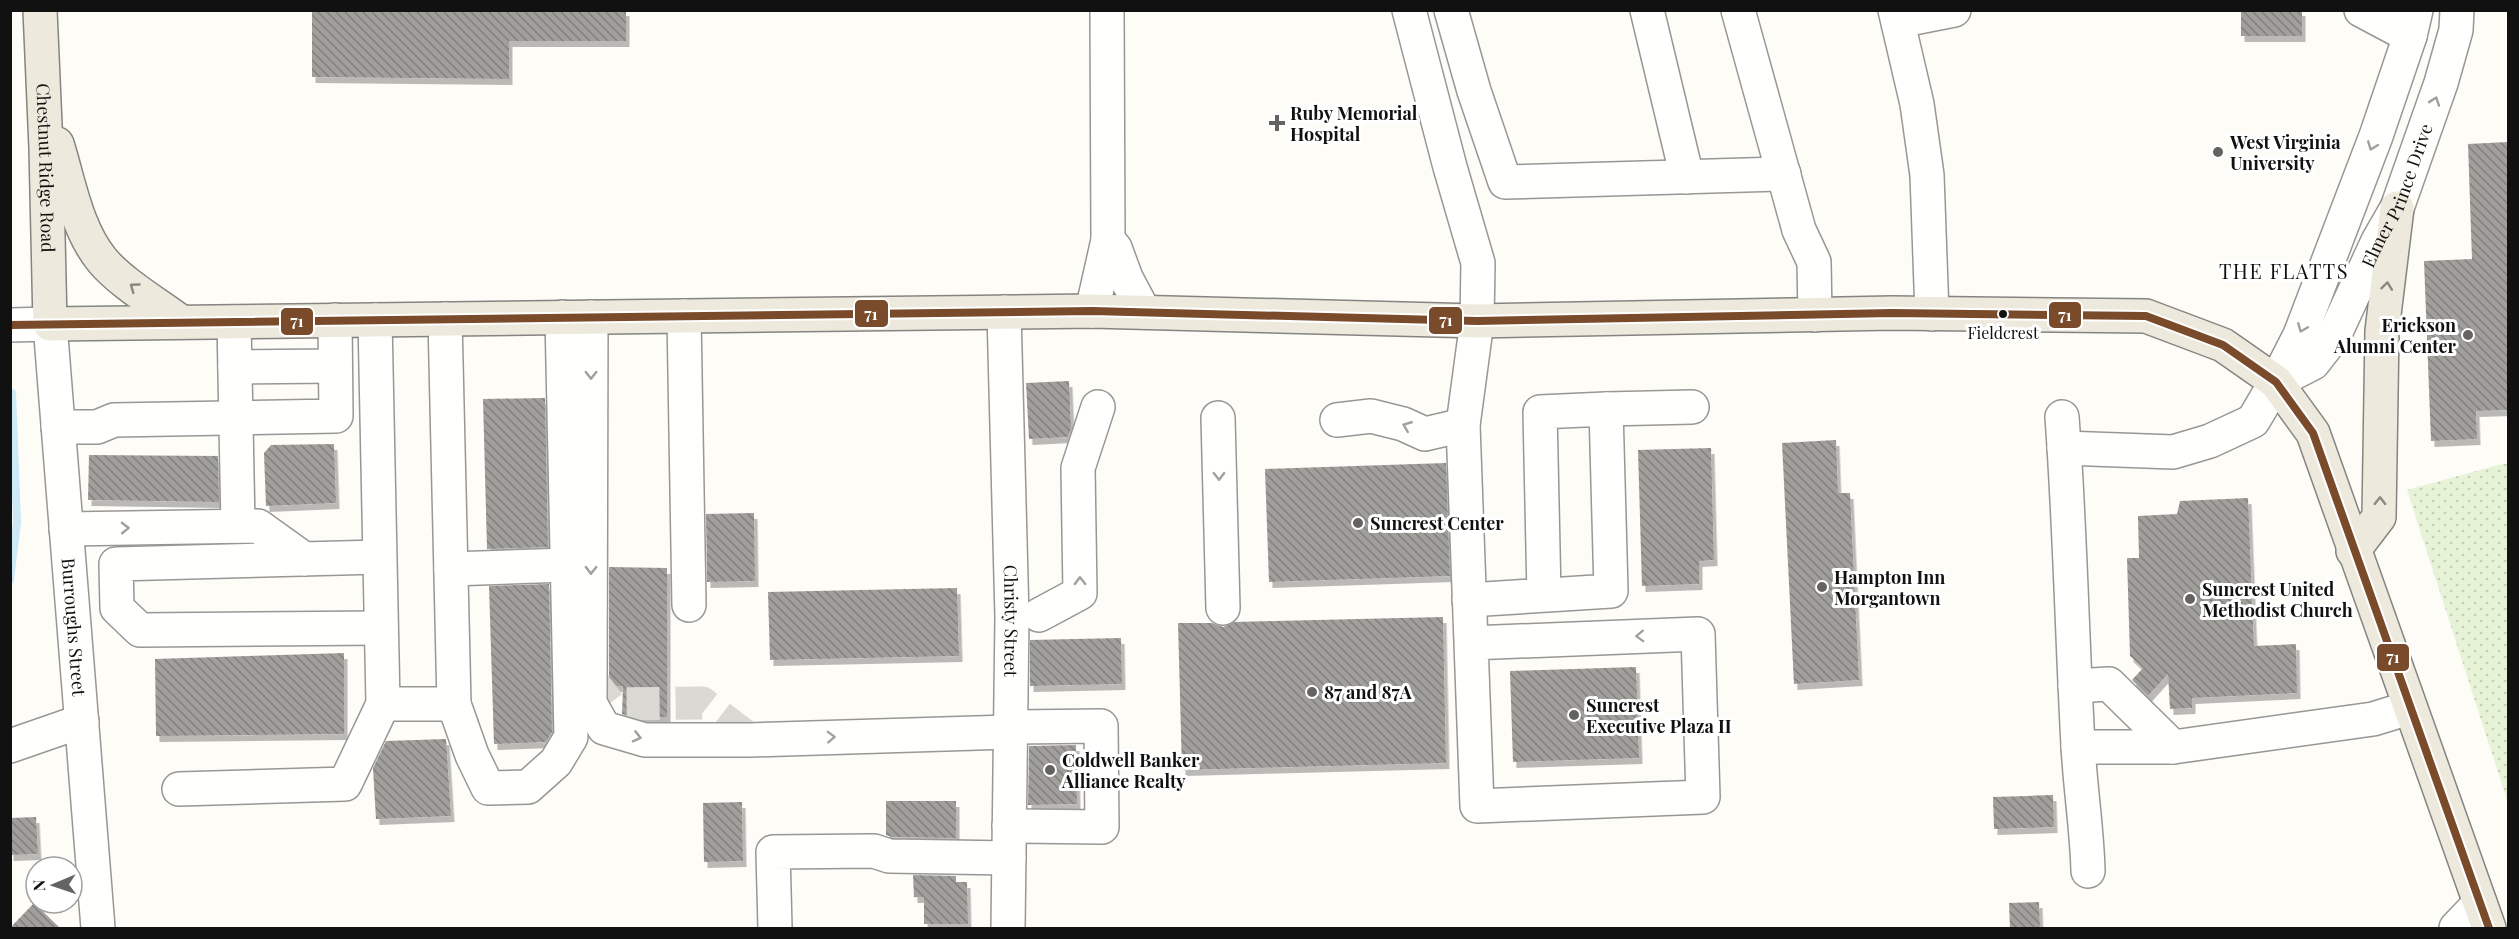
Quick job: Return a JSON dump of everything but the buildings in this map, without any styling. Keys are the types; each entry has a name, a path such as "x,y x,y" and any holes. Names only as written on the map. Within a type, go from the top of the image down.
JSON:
{"main road":[{"name":"Chestnut Ridge Road","path":"40,10 45,106 50,324"},
{"path":"45,106 85,234 102,261 182,322"},
{"path":"2353,551 2379,517 2382,331 2397,208"},
{"path":"50,324 1092,311 1477,321 1932,314 2146,316 2223,345 2276,382 2313,433 2484,916"}],"street":[{"path":"1092,311 1108,240 1107,10"},
{"path":"1408,10 1478,263 1477,321 1463,425 1471,643 1460,721 1477,806 1703,797 1698,634 1471,643"},
{"path":"1451,10 1474,91 1505,182 1784,174"},
{"path":"1647,10 1687,177"},
{"path":"1738,10 1799,230 1814,262 1815,315"},
{"path":"1932,314 1927,175 1917,104 1897,16 1954,10"},
{"path":"2361,10 2413,23"},
{"name":"Elmer Prince Drive","path":"2276,382 2313,363 2334,336 2378,241 2397,208 2441,83 2456,30 2457,10"},
{"name":"Elmer Prince Drive","path":"2276,382 2300,334 2376,136 2413,23"},
{"path":"1108,240 1115,249 1126,278 1144,312"},
{"name":"Christy Street","path":"1004,312 1012,617 1008,928"},
{"path":"684,316 689,605"},
{"path":"576,317 590,703 604,728 645,740 750,740 1101,726 1102,827 1009,842 889,856 874,851 773,852 775,928"},
{"path":"445,319 454,704 472,755 488,788 528,787 556,762 571,737 567,565 576,317"},
{"path":"58,427 97,427 114,420 336,416 335,320"},
{"path":"179,789 345,784 382,704 375,320"},
{"path":"234,322 235,367 246,417"},
{"path":"10,325 50,324"},
{"name":"Burroughs Street","path":"50,324 98,928"},
{"path":"235,367 335,366"},
{"path":"2088,872 2088,840 2082,810 2078,747 2063,433 2173,452 2210,441 2253,421 2276,382"},
{"path":"1544,595 1540,412 1692,406"},
{"path":"1039,615 1080,592 1078,468 1098,407"},
{"path":"1469,600 1611,591 1606,409"},
{"path":"1337,420 1371,416 1403,424 1425,434 1463,425"},
{"path":"246,417 225,426 225,505 248,526 304,559"},
{"path":"1218,418 1222,608"},
{"path":"66,529 248,526"},
{"path":"380,557 117,564 117,608 140,630 381,628"},
{"path":"451,569 567,565"},
{"path":"2075,686 2109,684 2173,747"},
{"path":"382,704 454,704"},
{"path":"2078,747 2173,747 2373,719 2409,708"},
{"path":"10,746 82,721"},
{"path":"2456,928 2484,916"}],"green space":[{"path":"2508,464 2508,803 2407,490"}],"waterway":[{"path":"10,580 17,522 12,393"}],"tunnel":[{"path":"590,679 609,704 702,703 750,740"}],"transit line":[{"name":"71","path":"10,325 1092,311 1477,321 1892,313 2146,316 2223,345 2276,382 2313,433 2489,928"}],"place":[{"name":"Ruby Memorial Hospital","path":"1277,123"},
{"name":"West Virginia University","path":"2218,152"},
{"name":"Fieldcrest","path":"2003,314"},
{"name":"Erickson Alumni Center","path":"2468,335"},
{"name":"Suncrest Center","path":"1358,523"},
{"name":"Hampton Inn Morgantown","path":"1822,587"},
{"name":"Suncrest United Methodist Church","path":"2190,599"},
{"name":"87 and 87A","path":"1312,692"},
{"name":"Suncrest Executive Plaza II","path":"1574,715"},
{"name":"Coldwell Banker Alliance Realty","path":"1050,770"}],"district":[{"name":"THE FLATTS","path":"2284,270"}]}
